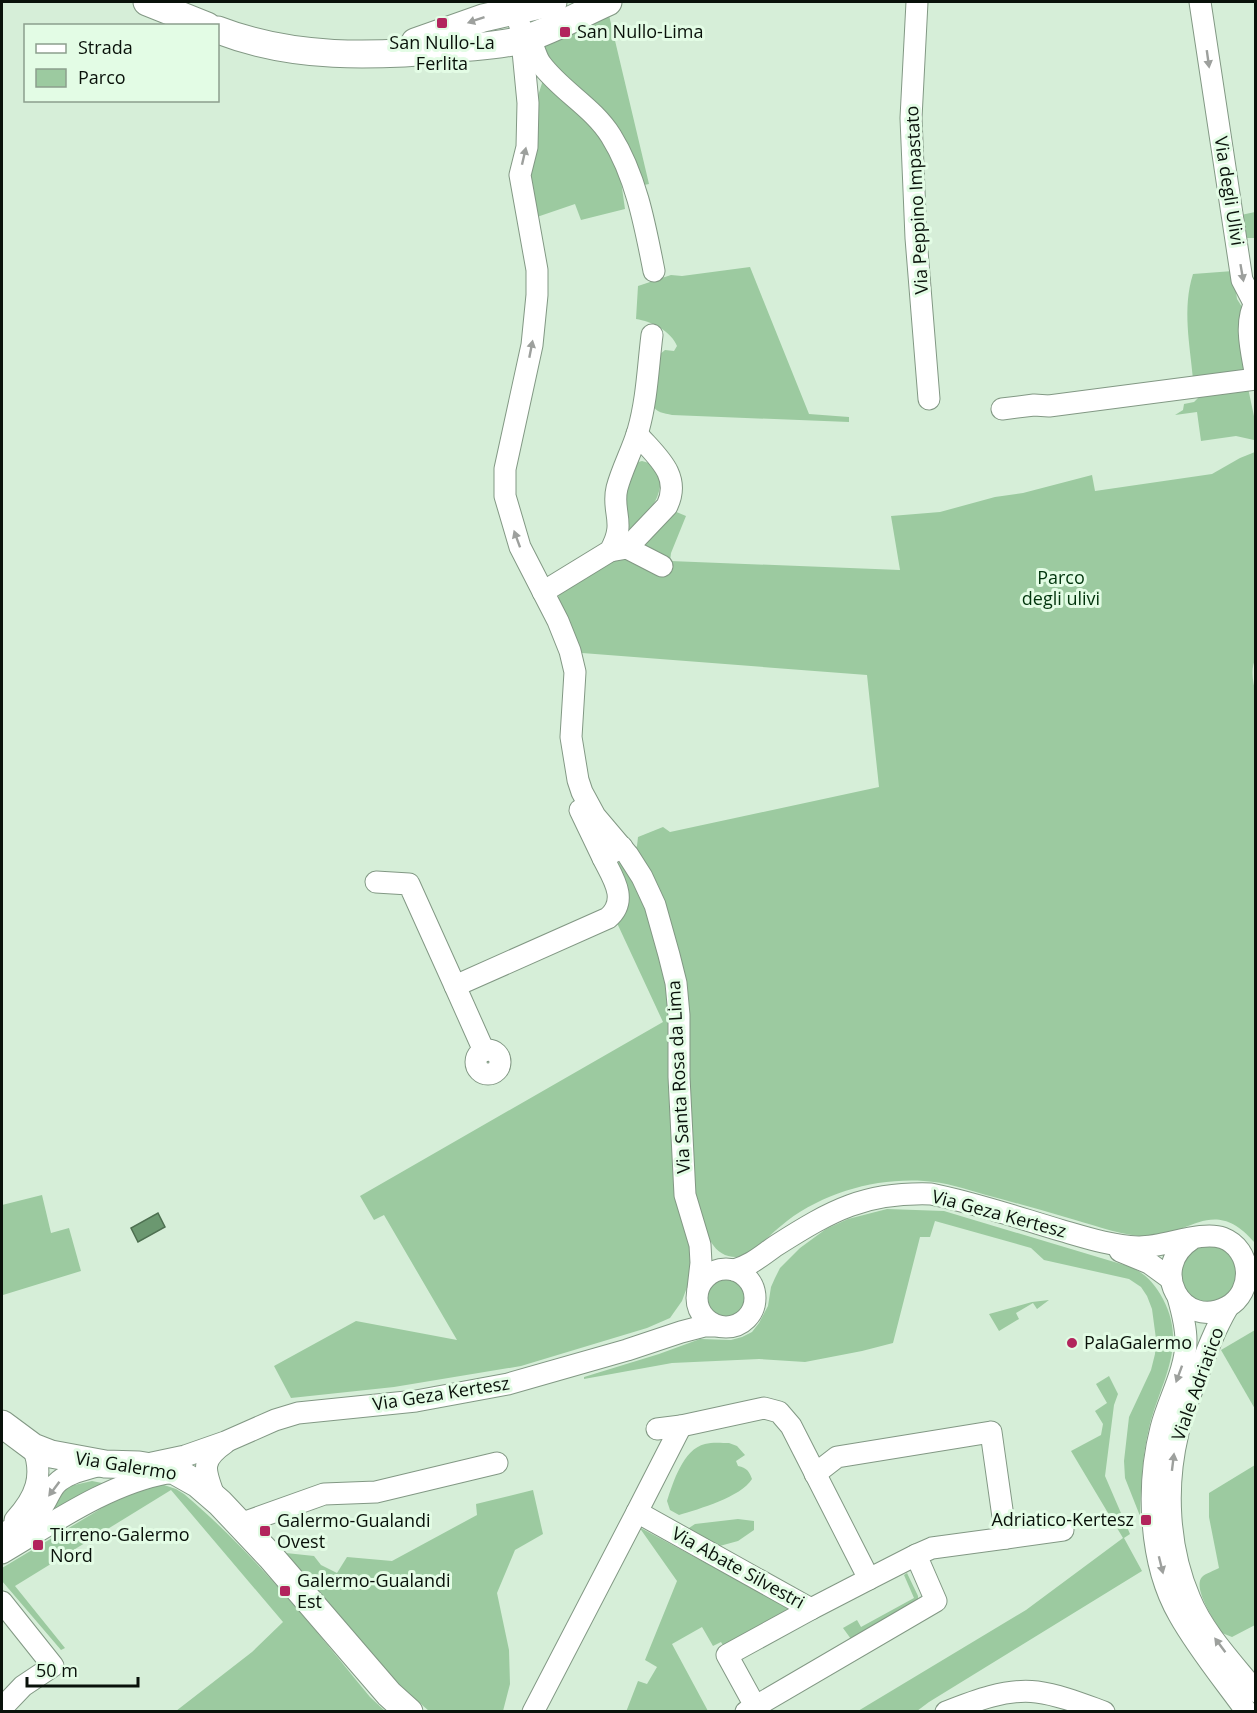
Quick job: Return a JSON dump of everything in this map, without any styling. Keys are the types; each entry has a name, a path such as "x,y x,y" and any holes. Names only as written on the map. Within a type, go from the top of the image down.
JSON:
{"main road":[{"path":"147,2 202,24"},
{"path":"383,53 515,6 546,2"},
{"path":"219,30 242,39 302,52 411,53 525,39 577,8 608,2"},
{"name":"Via Galermo","path":"2,1424 33,1447 51,1454 105,1464 139,1465 175,1471 198,1484 215,1498 271,1557 389,1694 409,1712"}],"street":[{"name":"Via Peppino Impastato","path":"917,2 911,118 916,238 928,399"},
{"name":"Via degli Ulivi","path":"1200,2 1224,167 1247,245 1242,280 1255,302 1250,313 1249,324 1256,378"},
{"path":"515,6 525,39 533,48 540,63 595,116 612,138 628,172 644,220 654,271"},
{"name":"Via Santa Rosa da Lima","path":"525,39 523,51 528,103 527,147 520,175 537,270 537,296 532,345 507,455 505,496 517,539 558,621 573,663 571,737 582,792 595,816 628,855 651,894 663,930 676,983 679,1015 685,1195 700,1245"},
{"path":"618,549 616,490 637,434 644,406 652,335"},
{"path":"1002,410 1034,405 1049,406 1256,378"},
{"path":"543,592 618,549 667,506 672,492 670,473 637,434"},
{"path":"618,549 662,566"},
{"path":"455,986 608,918 618,905 620,899 618,891 569,782 567,764 571,737"},
{"path":"603,858 621,847"},
{"path":"376,882 409,884 484,1051"},
{"name":"Via Geza Kertesz","path":"731,1269 756,1261 817,1219 857,1202 908,1193 932,1194 949,1198 1104,1243"},
{"path":"700,1245 701,1263 697,1293 699,1311 704,1318 716,1326 732,1327 745,1321 754,1308 755,1293 760,1279 795,1234"},
{"path":"1104,1243 1150,1247 1201,1236 1221,1237 1249,1258 1242,1292 1233,1303"},
{"path":"1174,1288 1173,1260 1184,1244 1192,1239"},
{"path":"1104,1243 1149,1263 1192,1308 1201,1311 1220,1310 1256,1286"},
{"path":"700,1245 709,1257 748,1278 755,1293"},
{"path":"657,1340 684,1318 702,1280 718,1270 731,1269"},
{"name":"Viale Adriatico","path":"1174,1288 1186,1330 1185,1354 1161,1427 1154,1463 1152,1506 1157,1548 1165,1583 1178,1614 1247,1712"},
{"name":"Viale Adriatico","path":"1233,1303 1220,1320 1178,1431 1171,1477 1172,1528 1179,1567 1190,1600 1202,1622 1256,1692"},
{"name":"Via Geza Kertesz","path":"139,1465 185,1456 298,1413 416,1401 508,1384 694,1328 716,1326"},
{"path":"657,1429 681,1426 757,1408 770,1409 778,1413 791,1426 869,1580"},
{"path":"533,1712 681,1426"},
{"path":"815,1474 837,1458 992,1432 1006,1538"},
{"path":"215,1498 207,1477 206,1462 225,1442"},
{"path":"2,1534 24,1509 36,1484 39,1463 33,1447"},
{"path":"240,1524 324,1494 376,1492 497,1463"},
{"path":"2,1534 20,1526 34,1515 44,1504 55,1484 64,1478 105,1464 110,1476 109,1486 90,1501"},
{"path":"2,1553 90,1501 142,1478 175,1471"},
{"name":"Via Abate Silvestri","path":"637,1512 811,1609 932,1548 1063,1530"},
{"path":"811,1609 727,1655 751,1709 936,1601 916,1555"},
{"path":"2,1602 53,1666 23,1686 2,1708"},
{"path":"946,1712 971,1702 1024,1691 1039,1692 1070,1700 1104,1712"}],"green space":[{"path":"608,11 649,184 644,185 585,97 544,51 545,45"},
{"path":"544,77 601,133 620,174 625,209 581,220 575,204 534,218 528,170 535,105"},
{"path":"1255,212 1255,238 1242,238 1241,215"},
{"path":"750,267 809,414 849,417 849,422 672,415 660,412 652,404 659,355 665,350 674,351 677,346 671,336 660,328 636,319 638,286 671,275 682,276"},
{"path":"1233,271 1237,299 1242,307 1239,321 1247,372 1193,379 1187,313 1193,274"},
{"path":"1248,388 1255,421 1255,440 1236,436 1201,441 1197,412 1175,415 1183,410 1184,404 1194,402 1200,396"},
{"name":"Parco degli ulivi","path":"1255,452 1256,658 1253,680 1256,694 1255,1243 1239,1228 1225,1221 1198,1222 1156,1236 1130,1235 955,1186 906,1181 852,1189 818,1202 787,1221 750,1254 738,1257 728,1256 719,1251 711,1242 709,1243 711,1251 696,1212 685,1033 634,850 638,837 663,827 670,832 879,787 867,675 582,653 556,601 561,592 577,577 642,548 674,511 686,516 670,561 900,570 891,516 940,512 1092,475 1095,491 1212,474"},
{"path":"642,461 652,464 661,478 660,488 649,512 623,539 625,492 635,463"},
{"path":"622,859 638,883 671,986 694,1246 689,1247 691,1276 682,1301 670,1318 647,1328 521,1366 394,1387 291,1398 274,1366 356,1321 457,1340 384,1215 374,1220 360,1196 663,1022 617,923 614,867"},
{"path":"42,1195 51,1233 69,1228 81,1271 3,1295 2,1205"},
{"path":"887,1209 944,1211 1131,1267 1146,1276 1153,1284 1170,1316 1173,1333 1170,1364 1147,1439 1142,1472 1140,1516 1125,1478 1124,1461 1129,1417 1151,1370 1155,1354 1156,1339 1152,1309 1141,1287 1129,1279 1044,1260 1031,1248 935,1221 930,1237 920,1237 893,1343 805,1362 759,1359 672,1363 584,1379 584,1377 700,1339 731,1340 752,1332 768,1306 771,1287 780,1268 800,1248 826,1229 848,1219"},
{"path":"1210,1244 1224,1250 1232,1258 1237,1284 1222,1301 1199,1302 1181,1287 1180,1264 1195,1247"},
{"path":"727,1276 743,1282 749,1298 743,1314 727,1320 711,1314 705,1298 711,1282"},
{"path":"1049,1300 1037,1309 1033,1303 1016,1313 1019,1319 999,1331 989,1314 1032,1302"},
{"path":"1255,1330 1255,1409 1221,1350"},
{"path":"1109,1376 1118,1394 1114,1405 1105,1476 1130,1534 1124,1538 1142,1571 917,1711 858,1711 1026,1610 1123,1538 1071,1451 1101,1435 1103,1424 1095,1411 1107,1403 1096,1384"},
{"path":"729,1443 737,1446 745,1455 736,1461 738,1466 746,1469 751,1476 752,1479 747,1485 719,1502 679,1515 670,1510 667,1501 672,1485 691,1452 705,1444"},
{"path":"1255,1465 1255,1625 1232,1637 1222,1633 1200,1589 1202,1577 1219,1568 1209,1517 1209,1493"},
{"path":"92,1481 102,1483 43,1519 67,1488"},
{"path":"158,1483 184,1494 258,1565 370,1697 385,1711 176,1711 252,1652 283,1622 171,1490 15,1586 65,1648 61,1650 2,1581 2,1568 127,1493"},
{"path":"533,1490 543,1534 515,1550 497,1593 509,1650 510,1684 503,1711 429,1711 399,1685 286,1553 314,1556 321,1565 337,1573 347,1557 392,1561 477,1515 476,1504"},
{"path":"738,1519 754,1521 754,1530 738,1541 716,1547 680,1529 689,1528 695,1524"},
{"path":"639,1527 787,1607 788,1610 724,1647 721,1642 713,1646 702,1627 672,1644 708,1711 626,1712 638,1681 647,1684 657,1667 645,1660 677,1581"},
{"path":"907,1573 918,1599 851,1639 843,1628 857,1620 861,1627 914,1598 904,1575"}],"shaded area":[{"path":"158,1213 165,1227 138,1242 131,1228"}],"place":[{"name":"San Nullo-La Ferlita","path":"442,23"},
{"name":"San Nullo-Lima","path":"565,32"},
{"name":"PalaGalermo","path":"1072,1343"},
{"name":"Adriatico-Kertesz","path":"1146,1520"},
{"name":"Galermo-Gualandi Ovest","path":"265,1531"},
{"name":"Tirreno-Galermo Nord","path":"38,1545"},
{"name":"Galermo-Gualandi Est","path":"285,1591"}]}
